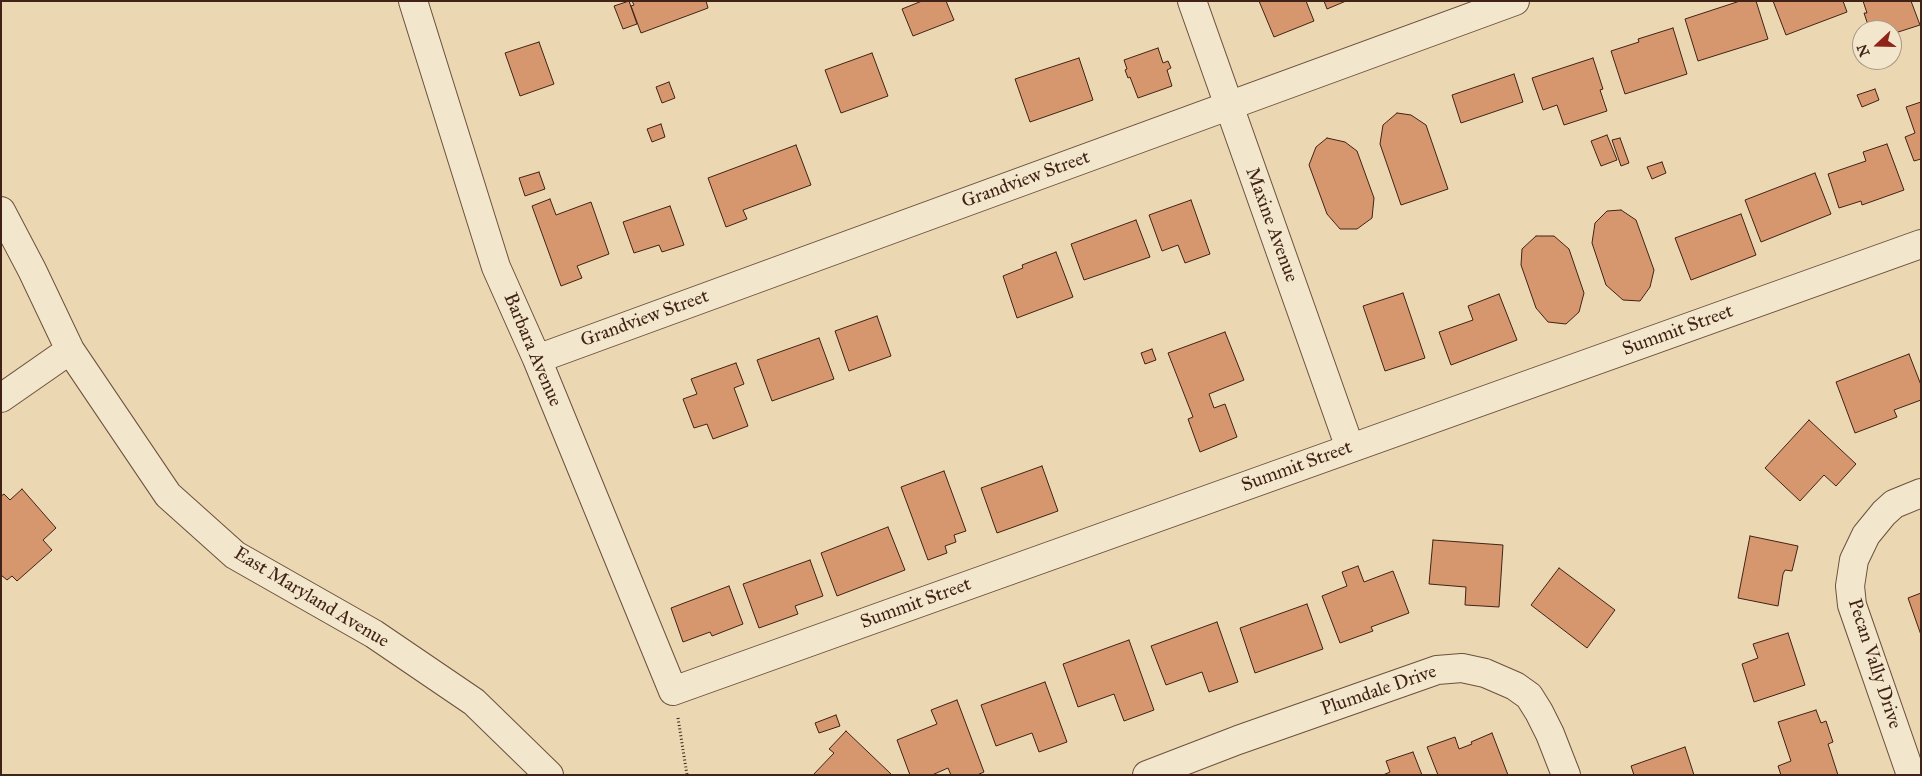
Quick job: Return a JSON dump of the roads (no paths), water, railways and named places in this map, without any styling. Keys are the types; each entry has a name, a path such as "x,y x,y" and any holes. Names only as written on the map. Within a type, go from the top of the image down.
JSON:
{"street":[{"name":"Barbara Avenue","path":"413,1 496,267 537,359 673,690"},
{"name":"Maxine Avenue","path":"1192,1 1350,448"},
{"name":"Grandview Street","path":"537,359 1515,1"},
{"name":"East Maryland Avenue","path":"1,210 70,350 168,495 235,554 374,634 474,702 549,775"},
{"name":"Summit Street","path":"673,690 1921,244"},
{"path":"1,398 70,350"},
{"name":"Pecan Vally Drive","path":"1911,775 1852,605 1850,586 1854,560 1866,535 1894,504 1921,493"},
{"name":"Plumdale Drive","path":"1147,775 1238,740 1437,670 1462,668 1485,673 1515,686 1529,696 1550,734 1566,775"}]}
